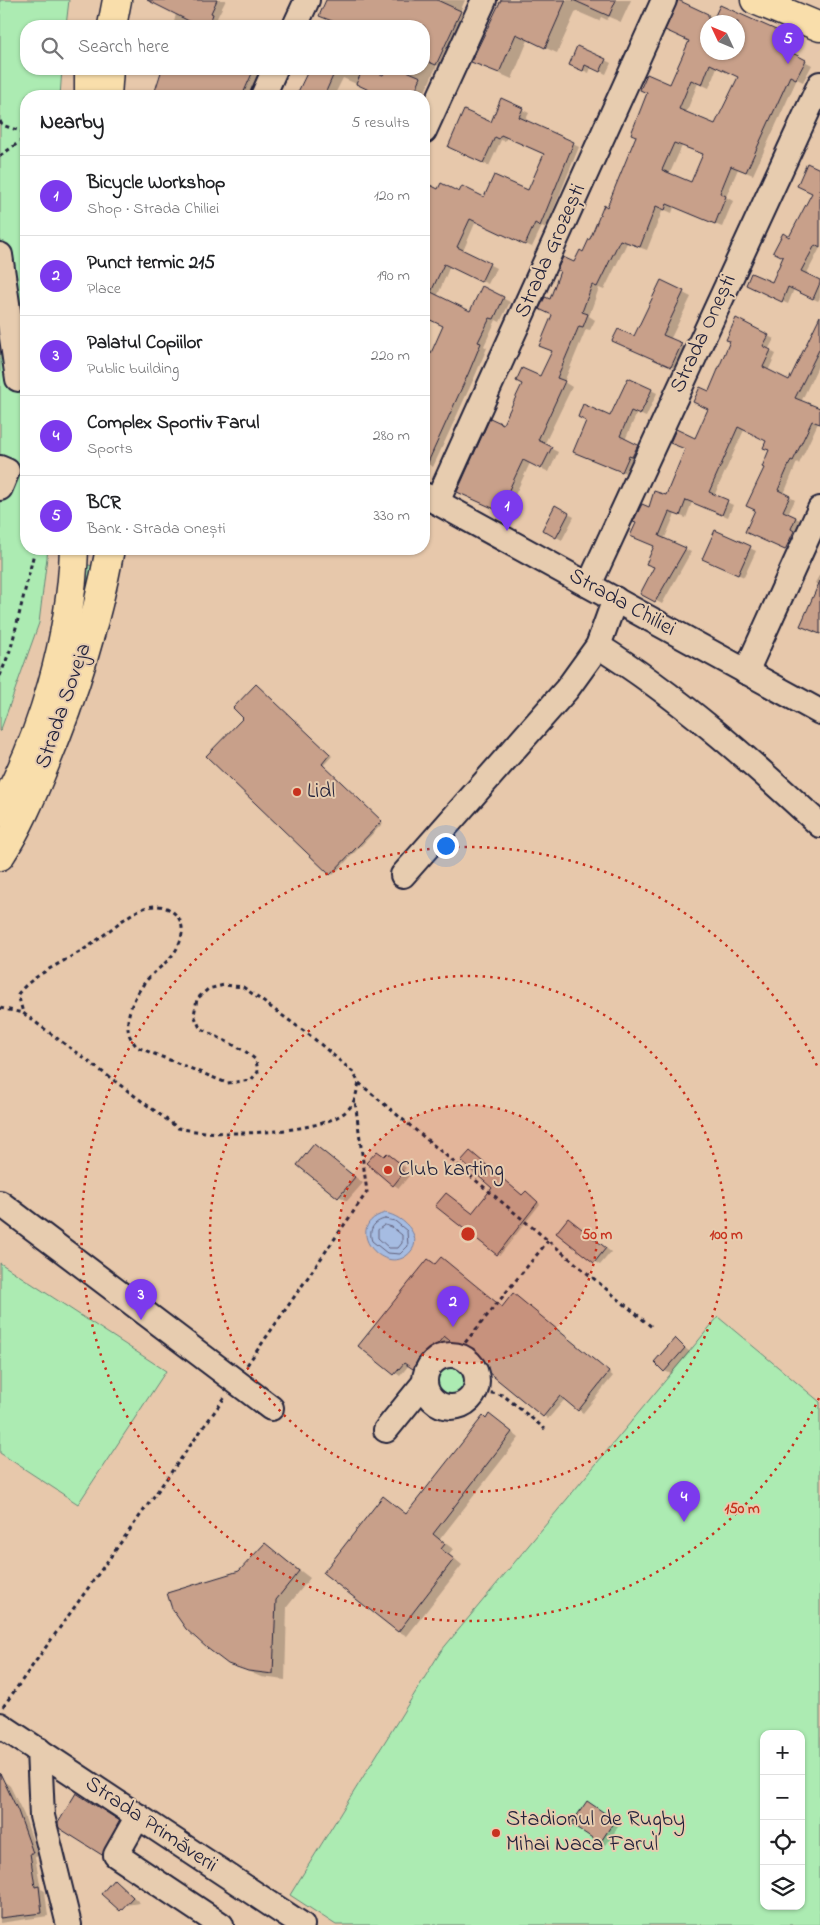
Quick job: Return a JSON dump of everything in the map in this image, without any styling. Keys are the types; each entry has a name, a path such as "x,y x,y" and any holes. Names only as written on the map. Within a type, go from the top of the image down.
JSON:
{"main road":[{"path":"95,20 100,0"},
{"path":"113,20 117,0"},
{"path":"755,0 820,27"},
{"path":"778,0 820,19"},
{"path":"89,75 89,90"},
{"path":"108,90 109,75"},
{"name":"Strada Soveja","path":"0,812 24,762 41,719 64,632 71,597 74,555"},
{"name":"Strada Soveja","path":"0,856 16,833 68,710 108,555"}],"street":[{"path":"298,20 307,0"},
{"path":"430,118 484,0"},
{"name":"Strada Grozești","path":"431,498 664,0"},
{"path":"265,90 272,75"},
{"name":"Strada Onești","path":"589,585 820,84"},
{"path":"0,255 18,380"},
{"path":"0,468 7,471 0,488"},
{"name":"Strada Chiliei","path":"431,498 820,712"},
{"path":"746,672 820,509"},
{"path":"403,874 567,689 598,646 614,600"},
{"path":"598,646 637,671 767,776 820,824"},
{"path":"0,1203 272,1408"},
{"path":"455,1355 471,1364 477,1381 475,1390 464,1404 447,1407 432,1400 427,1393 425,1382 427,1369 432,1362 439,1358 455,1355"},
{"path":"386,1430 425,1382"},
{"name":"Strada Primăverii","path":"1,1717 38,1750 302,1925"},
{"path":"38,1750 42,1816 69,1925"},
{"path":"138,1816 116,1855 221,1925"}],"path":[{"path":"0,121 2,125 20,131"},
{"path":"0,156 20,142"},
{"path":"0,676 11,648 34,555"},
{"path":"23,1013 18,994 33,978 80,954 142,908 158,905 170,908 180,918 183,929 179,945 167,962 146,980 133,1001 128,1018 128,1035 137,1046 227,1083 251,1080 258,1072 256,1060 245,1051 200,1028 194,1015 197,999 208,989 224,985 243,987 312,1036 353,1072 359,1082 653,1328"},
{"path":"0,1008 23,1013 178,1128 194,1132 245,1132 301,1128 330,1120 346,1112 355,1101"},
{"path":"1,1717 367,1192 355,1101 359,1082"},
{"path":"455,1355 548,1241"},
{"path":"475,1390 503,1395 544,1429"}],"green space":[{"path":"0,0 69,0 67,20 20,20 20,75 62,75 60,90 20,90 20,555 47,555 39,623 0,732"},
{"path":"82,564 94,566 88,596 77,595"},
{"path":"0,1263 166,1371 78,1504 0,1453"},
{"path":"718,1317 820,1402 820,1925 336,1925 290,1895 441,1651"},
{"path":"449,1366 460,1370 464,1381 460,1392 449,1396 438,1392 434,1381 438,1370"}],"water":[{"path":"385,1213 406,1224 414,1236 415,1243 412,1250 406,1256 396,1260 386,1259 377,1253 370,1246 366,1237 367,1227 373,1219"}],"building":[{"path":"147,0 217,0 211,13 213,14 211,20 187,20"},
{"path":"326,0 437,0 461,11 436,65 430,62 430,20 329,20 319,16"},
{"path":"501,0 566,0 545,48 516,34 499,73 471,62"},
{"path":"573,0 616,0 609,16"},
{"path":"678,0 708,14 700,15 700,60 745,60 745,16 785,34 779,46 806,60 796,79 790,76 746,172 731,166 720,193 726,196 715,224 667,204 665,210 656,206 640,247 620,240 597,287 592,285 582,312 588,314 583,327 579,326 557,378 565,381 538,440 552,447 541,469 523,460 499,511 457,492 490,418 503,424 522,384 516,381 522,368 540,376 552,351 539,346 552,315 539,309 545,297 550,299 560,271 557,270 563,257 574,262 580,250 583,252 604,205 607,207 636,136 631,134 647,93 640,90 647,74 670,84 689,41 665,30","holes":["710,64 738,77 715,124 679,109 691,80 702,85","674,143 703,154 691,182 662,170"]},
{"path":"720,5 742,15 715,15"},
{"path":"577,46 606,59 600,72 585,65 583,71 569,65"},
{"path":"160,75 251,75 245,90 155,90"},
{"path":"306,75 333,75 327,90 299,90"},
{"path":"360,75 416,75 421,77 416,90 369,90 356,84"},
{"path":"501,98 523,108 519,117 574,142 540,226 535,223 525,245 470,219 457,247 490,263 481,282 444,264 431,292 470,311 482,286 504,297 494,319 490,318 478,342 481,343 469,372 430,458 430,352 443,326 430,320 430,185 438,189 441,183 459,192 462,186 484,197 494,175 528,190 544,154 501,135 499,139 495,137 483,163 448,147 464,110 491,122"},
{"path":"807,163 820,169 820,248 815,245 801,271 820,280 820,283 813,299 788,287 782,302 746,285 751,273 772,282 783,257 773,252 783,233 789,237 812,193 797,186"},
{"path":"661,280 684,291 663,335 682,343 671,367 612,341 618,329 634,336"},
{"path":"820,316 820,348 795,398 820,408 820,424 812,421 793,461 791,460 778,490 790,496 783,511 796,517 791,529 794,531 785,550 745,532 755,510 746,506 764,468 762,467 769,450 763,448 766,441 738,427 709,492 728,500 722,515 686,500 680,516 669,512 659,536 686,548 655,602 640,594 654,567 646,564 654,546 630,536 636,523 633,522 642,504 649,507 654,491 666,495 685,449 670,443 676,429 695,438 708,409 693,402 700,387 709,391 730,341 726,340 736,318 769,335 763,346 771,350 763,367 789,380"},
{"path":"628,378 652,389 640,415 631,411 620,436 638,445 632,457 629,456 622,472 573,452 586,421 578,417 583,404 610,416"},
{"path":"555,505 569,513 556,538 542,530"},
{"path":"715,530 751,546 738,575 702,559"},
{"path":"820,581 820,634 800,626"},
{"name":"Lidl","path":"256,684 330,754 322,764 382,821 330,875 206,756 243,718 233,708"},
{"path":"314,1144 355,1177 338,1198 297,1165"},
{"name":"Club karting","path":"377,1151 384,1156 387,1153 401,1164 398,1167 404,1172 393,1186 366,1163"},
{"path":"470,1151 522,1195 526,1191 538,1202 497,1255 435,1206 446,1193 472,1213 492,1188 461,1161"},
{"path":"568,1218 606,1248 594,1263 556,1233"},
{"path":"441,1257 502,1307 513,1293 609,1372 578,1411 560,1396 543,1417 444,1336 416,1371 404,1363 394,1375 358,1346 428,1259 435,1264"},
{"path":"675,1338 685,1348 664,1372 654,1362"},
{"path":"489,1414 512,1432 433,1534 445,1544 441,1549 454,1559 398,1632 323,1573 383,1496 406,1514 483,1416 486,1419"},
{"path":"265,1543 299,1571 276,1600 273,1674 248,1671 228,1664 207,1648 186,1629 172,1609 167,1593 239,1571"},
{"path":"0,1773 18,1811 33,1853 30,1853 35,1887 39,1886 42,1913 0,1918"},
{"path":"76,1793 120,1821 102,1855 59,1828 58,1823"},
{"path":"587,1801 615,1820 600,1843 571,1824"},
{"path":"114,1879 133,1897 120,1911 101,1894"}],"place":[{"name":"BCR","path":"788,64"},
{"name":"Bicycle Workshop","path":"507,531"},
{"name":"Lidl","path":"297,792"},
{"name":"Club karting","path":"388,1170"},
{"name":"Palatul Copiilor","path":"141,1320"},
{"name":"Punct termic 215","path":"453,1327"},
{"name":"Complex Sportiv Farul","path":"684,1522"},
{"name":"Stadionul de Rugby Mihai Naca Farul","path":"496,1833"}]}
